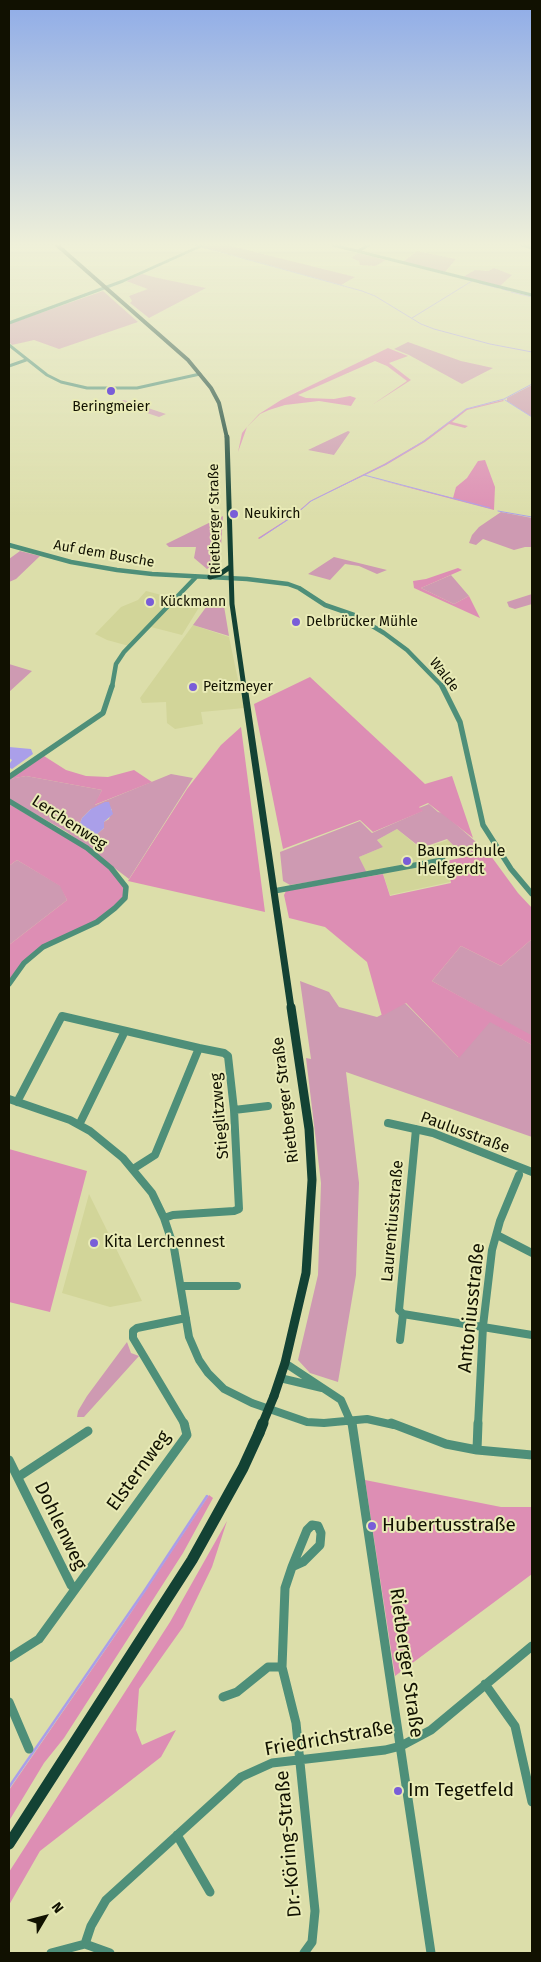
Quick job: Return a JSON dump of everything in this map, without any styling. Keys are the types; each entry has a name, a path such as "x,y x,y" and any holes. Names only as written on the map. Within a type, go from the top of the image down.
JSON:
{"main road":[{"name":"Rietberger Straße","path":"9,1844 192,1560 243,1468 274,1396 285,1363 306,1273 312,1180 309,1128 241,670 230,578 227,432 219,403 200,374 162,337"},
{"path":"210,577 224,572 230,567"}],"street":[{"path":"9,345 47,375 61,382 103,389 151,386 200,374"},
{"path":"9,366 26,360"},
{"name":"Auf dem Busche","path":"9,546 71,562 117,570 152,574 230,578"},
{"path":"9,777 103,713 113,684 116,664 124,652 196,577"},
{"name":"Walde","path":"230,578 295,586 325,605 354,615 384,633 427,670 443,687 460,722 483,825 511,869 532,894"},
{"name":"Lerchenweg","path":"9,801 87,848 111,868 126,887 125,898 114,908 97,922 43,947 24,963 9,984"},
{"path":"274,891 443,860"},
{"path":"17,1102 62,1016 199,1048"},
{"path":"79,1125 125,1031"},
{"name":"Stieglitzweg","path":"133,1169 154,1155 199,1048 224,1053 228,1056 234,1110 239,1209 234,1212 173,1215 164,1218"},
{"path":"9,1099 79,1125 111,1147 133,1169 152,1193 164,1218 174,1248 189,1337 199,1360 208,1373 231,1393 252,1403 307,1422 324,1423 367,1419 390,1423 446,1444 477,1450 532,1455"},
{"path":"234,1110 268,1106"},
{"name":"Paulusstraße","path":"388,1123 433,1133 518,1171"},
{"name":"Laurentiusstraße","path":"400,1340 402,1314 399,1310 416,1129"},
{"path":"518,1171 524,1175 530,1171"},
{"name":"Antoniusstraße","path":"477,1450 483,1326 492,1250 518,1171"},
{"path":"497,1235 532,1253"},
{"path":"181,1286 227,1284 237,1286"},
{"path":"402,1314 532,1335"},
{"name":"Elsternweg","path":"9,1658 39,1639 187,1435 185,1425 133,1338 133,1331 136,1328 186,1318"},
{"name":"Rietberger Straße","path":"285,1363 325,1388 343,1402 358,1451 431,1953"},
{"name":"Rietberger Straße","path":"280,1378 325,1388"},
{"name":"Dohlenweg","path":"18,1477 88,1431"},
{"name":"Dohlenweg","path":"9,1460 70,1584 75,1589"},
{"name":"Dr.-Köring-Straße","path":"292,1567 285,1588 282,1667 296,1722 315,1910 312,1942 304,1953"},
{"name":"Friedrichstraße","path":"85,1944 91,1926 106,1900 241,1777 272,1763 385,1750 401,1746 431,1730 532,1646"},
{"path":"223,1697 237,1692 268,1667 282,1667"},
{"path":"485,1684 515,1726 532,1802"},
{"path":"9,1702 29,1749"},
{"path":"177,1835 210,1892"},
{"path":"51,1953 85,1944 110,1953"}],"shaded area":[{"path":"9,337 95,337 59,349 34,340 12,345 9,342"},
{"path":"408,342 461,361 493,368 462,384 409,355 394,349"},
{"path":"388,348 408,356 389,363 411,380 372,405 407,381 387,366 375,361 298,395 306,398 334,399 350,396 356,398 351,406 319,401 285,405 260,414 247,427 259,414 281,400"},
{"path":"532,385 532,417 507,401 507,398"},
{"path":"124,400 166,414 159,417 117,403"},
{"path":"503,400 467,410 452,422 468,426 465,428 449,424 425,442 386,465 311,501 295,515 258,538 294,515 310,501 384,464 423,441 466,409"},
{"path":"247,427 238,452 242,433"},
{"path":"348,431 350,432 334,455 308,450"},
{"path":"485,460 495,487 494,510 368,477 453,498 456,487 467,478 478,461"},
{"path":"501,512 532,518 532,547 514,550 483,539 476,545 469,543 472,535 479,527"},
{"path":"223,516 220,562 207,569 194,558 196,547 169,547 166,544"},
{"path":"20,551 40,556 16,579 9,582 9,559"},
{"path":"334,557 387,570 377,574 359,566 345,564 330,580 308,574"},
{"path":"458,568 462,570 421,588 454,604 469,596 480,618 414,588 413,581 426,579"},
{"path":"451,575 469,596 454,604 421,588"},
{"path":"146,591 169,597 203,601 182,635 147,626 129,646 107,640 95,634 121,607 138,600"},
{"path":"532,594 532,604 515,609 509,607 507,602"},
{"path":"212,599 223,600 229,636 193,625"},
{"name":"Peitzmeyer","path":"193,625 229,637 244,708 201,712 203,724 175,729 167,723 166,702 142,703 140,698"},
{"path":"9,664 32,671 9,692"},
{"path":"310,677 425,784 452,776 473,838 428,803 419,807 423,811 373,832 360,820 283,849 254,704"},
{"path":"241,727 265,912 128,881 187,789 221,745"},
{"path":"9,747 31,749 33,754 12,769 10,768 12,760 9,758"},
{"path":"44,756 66,770 86,776 108,777 134,770 152,782 94,805 102,790 26,776 10,779"},
{"path":"171,774 193,778 129,879 67,832 9,799 9,779 26,776 102,790 95,805","holes":["110,807 112,810 109,819 104,822 104,828 96,835 77,831 82,818 91,809"]},
{"path":"109,802 113,814 104,822 104,828 96,835 89,837 79,835 77,831 82,818 91,809"},
{"path":"9,804 85,849 109,868 124,887 124,898 96,921 42,946 9,980 9,945 67,900 60,886 17,860 9,866"},
{"path":"429,804 438,812 443,813 484,849 463,855 447,839 421,848 397,829 377,840 383,847 359,857 367,873 290,885 283,881 280,852 360,821 372,833 422,811 419,808"},
{"path":"397,829 421,849 448,840 462,855 444,859 450,882 390,895 382,870 367,873 359,857 383,847 377,840"},
{"path":"488,852 518,893 532,908 532,939 501,966 461,946 432,981 532,1034 532,1045 490,1022 459,1058 406,1003 382,1016 367,962 325,927 289,918 284,895 286,891 383,874 390,896 451,883 446,861"},
{"path":"17,860 61,886 67,900 9,945 9,866"},
{"path":"532,939 531,1036 432,981 461,946 501,966"},
{"path":"300,981 329,992 339,1007 377,1017 405,1003 458,1057 490,1021 532,1045 532,1137 346,1072 359,1183 356,1275 338,1382 310,1373 298,1360 318,1275 321,1183 306,1058 311,1059"},
{"path":"9,1149 87,1171 50,1312 9,1302"},
{"name":"Kita Lerchennest","path":"89,1194 142,1301 110,1307 62,1293"},
{"path":"127,1342 131,1353 139,1356 84,1417 77,1417 78,1411 87,1396"},
{"path":"365,1480 501,1507 532,1507 532,1574 395,1676"},
{"path":"209,1495 213,1498 183,1553 64,1738 44,1763 9,1821 9,1790"},
{"path":"227,1521 212,1567 183,1627 139,1689 136,1730 142,1745 176,1730 161,1757 40,1851 9,1905 9,1872 170,1622"}],"waterway":[{"path":"462,337 532,352"},
{"path":"260,538 295,515 311,501 386,464 424,441 466,409 504,399 532,384"},
{"path":"505,400 532,417"},
{"path":"364,475 490,508"},
{"path":"498,511 532,517"},
{"path":"9,1787 145,1590 207,1496"}],"place":[{"name":"Beringmeier","path":"111,391"},
{"name":"Neukirch","path":"234,514"},
{"name":"Kückmann","path":"150,602"},
{"name":"Delbrücker Mühle","path":"296,622"},
{"name":"Peitzmeyer","path":"193,687"},
{"name":"Baumschule Helfgerdt","path":"407,861"},
{"name":"Kita Lerchennest","path":"94,1243"},
{"name":"Hubertusstraße","path":"372,1526"},
{"name":"Im Tegetfeld","path":"398,1791"}]}
